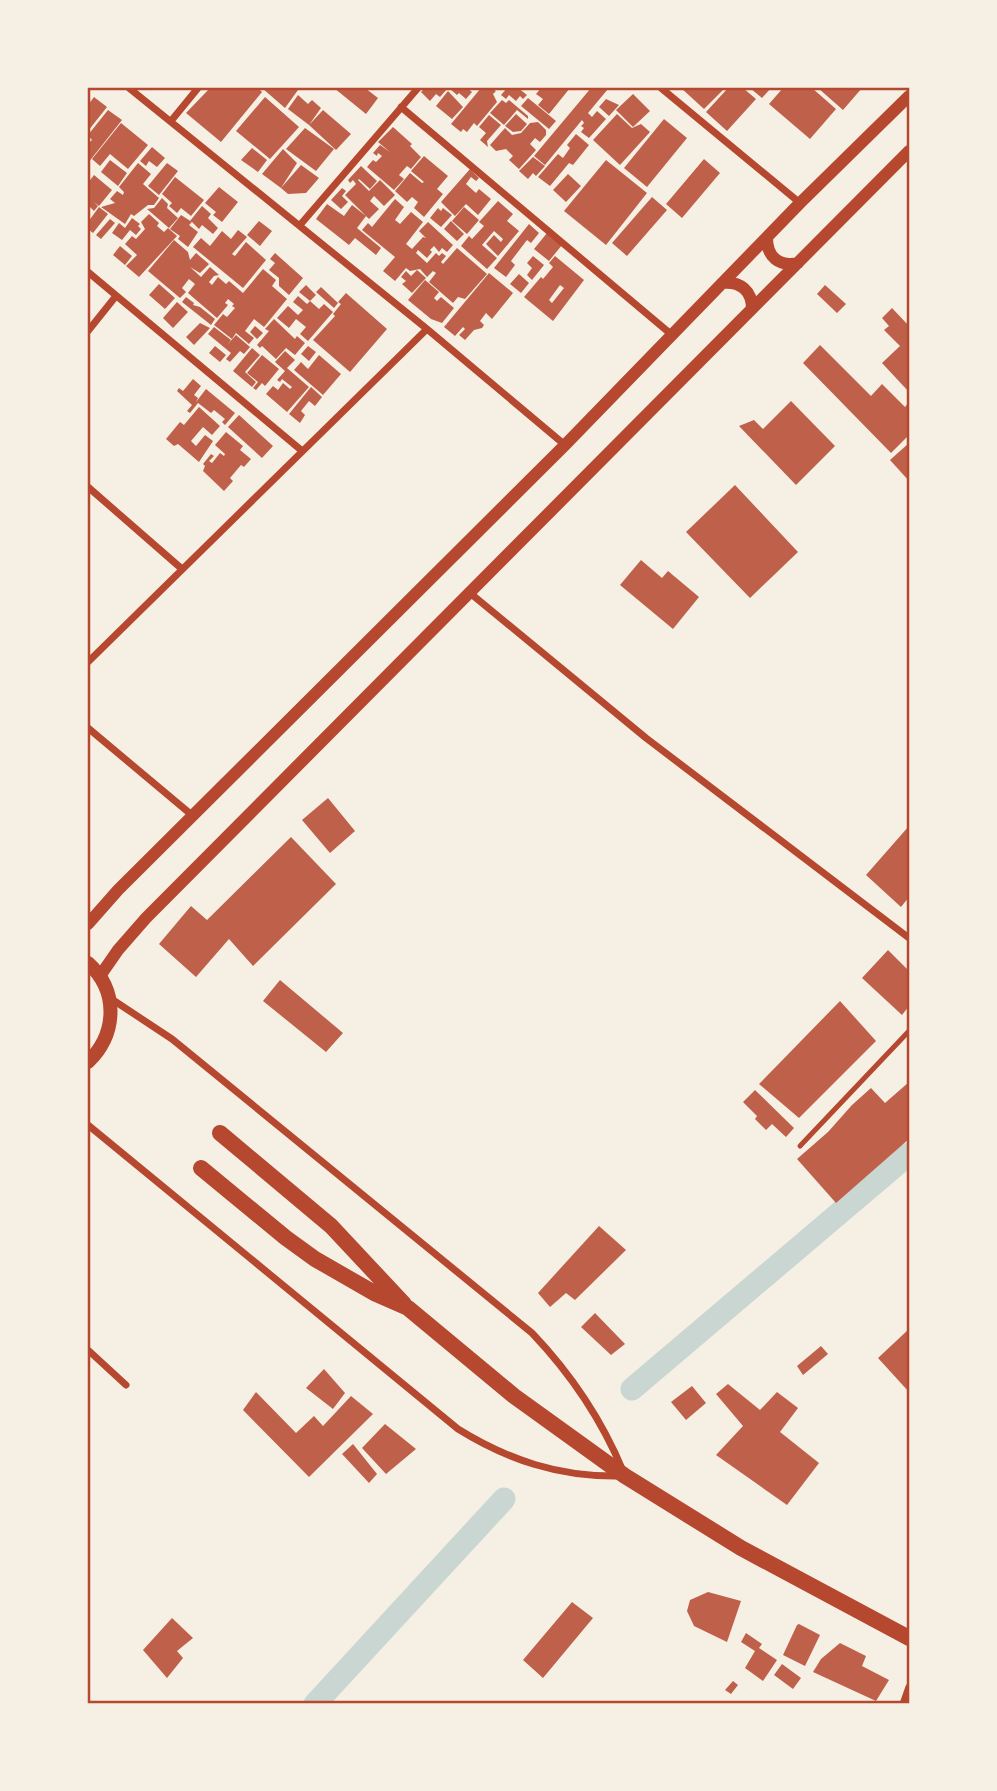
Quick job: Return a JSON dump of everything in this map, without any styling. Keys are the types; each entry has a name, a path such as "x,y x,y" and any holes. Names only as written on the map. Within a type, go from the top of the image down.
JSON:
{"main road":[{"path":"88,963 100,976 109,997 111,1011 108,1032 99,1051 88,1062"},
{"path":"220,1133 331,1226 408,1308 514,1396 625,1476 741,1548 909,1638"},
{"path":"201,1168 315,1259 376,1294 408,1308"}],"street":[{"path":"129,88 427,329 565,445"},
{"path":"171,121 198,88"},
{"path":"299,225 418,88"},
{"path":"661,88 800,203"},
{"path":"669,94 676,88"},
{"path":"88,924 909,96"},
{"path":"401,107 672,335"},
{"path":"100,976 146,918 909,151"},
{"path":"766,238 771,256 788,265 798,263"},
{"path":"88,272 301,450"},
{"path":"722,284 732,282 741,285 748,291 752,309"},
{"path":"88,331 116,296"},
{"path":"88,662 427,329"},
{"path":"88,487 182,569"},
{"path":"470,593 646,738 909,938"},
{"path":"88,729 193,816"},
{"path":"88,1125 458,1429 483,1444 537,1467 596,1476 625,1476 586,1399 558,1361 532,1333 173,1040 109,997"},
{"path":"88,1350 126,1385"},
{"path":"903,1703 909,1687"}],"lane":[{"path":"800,1146 909,1031"}],"building":[{"path":"210,88 258,88 262,92 221,142 186,113"},
{"path":"262,88 295,88 298,90 285,108"},
{"path":"334,88 365,88 378,98 366,114"},
{"path":"425,88 448,88 440,97 436,94 430,101 421,92"},
{"path":"451,88 467,88 472,92 466,99"},
{"path":"481,88 496,91 493,94 497,102 477,126 474,123 467,132 463,129 461,132 451,124"},
{"path":"507,88 518,88 527,95 523,99 520,96 516,101 509,95 506,99 501,95"},
{"path":"541,88 570,88 549,114 538,105 543,99 536,94"},
{"path":"591,88 608,89 588,113 592,117 597,111 606,119 589,138 581,132 584,128 581,126 584,123 582,120 545,165 534,156"},
{"path":"681,88 725,88 704,109"},
{"path":"728,88 743,88 756,99 727,131 706,112"},
{"path":"750,88 771,88 762,98"},
{"path":"783,88 812,88 836,109 810,139 769,104"},
{"path":"818,88 862,88 843,110"},
{"path":"448,91 463,107 452,119 436,106"},
{"path":"633,94 650,111 633,127 616,110"},
{"path":"298,95 308,104 312,100 321,108 309,125 288,109"},
{"path":"94,97 107,107 88,131 88,105"},
{"path":"265,97 299,127 270,159 236,131"},
{"path":"528,98 556,121 549,129 521,106"},
{"path":"606,99 619,105 609,116 599,107"},
{"path":"502,100 506,103 509,100 528,116 528,119 517,110 504,125 490,113"},
{"path":"108,110 122,120 88,163 88,144 92,140 88,135"},
{"path":"323,110 351,134 336,150 309,125"},
{"path":"516,114 527,124 521,131 513,132 505,126"},
{"path":"617,114 632,128 641,124 650,132 620,165 593,140"},
{"path":"489,115 501,125 487,141 488,147 480,140 486,133 479,127"},
{"path":"664,119 687,138 647,187 624,168"},
{"path":"538,122 546,130 546,135 540,142 535,138 530,144 536,150 519,169 509,160 513,156 506,149 496,151 490,145 505,128 512,135 521,133 530,123"},
{"path":"121,123 148,145 128,169 110,154 100,166 92,159"},
{"path":"393,127 412,144 410,146 421,157 411,169 407,166 399,175 404,179 394,190 367,167 382,156 373,153 380,145 390,152 378,142"},
{"path":"305,128 334,149 316,171 286,149"},
{"path":"576,134 589,145 573,165 569,163 550,186 538,177 558,154 563,158 570,148 567,145"},
{"path":"152,147 165,158 157,167 149,161 146,166 140,161"},
{"path":"252,148 267,160 258,172 241,160"},
{"path":"283,149 297,163 281,188 262,174"},
{"path":"424,156 448,176 437,189 443,194 424,217 414,208 418,202 412,197 407,202 395,191 410,173 424,182 411,171"},
{"path":"533,157 545,166 536,176 533,173 528,179 519,171"},
{"path":"704,159 720,173 682,218 666,204"},
{"path":"110,160 127,173 118,186 101,172"},
{"path":"606,160 647,193 606,245 564,211"},
{"path":"138,163 151,174 143,184 159,198 154,205 148,205 134,216 131,214 125,224 101,207 115,203 110,199 117,191 123,195 124,192 119,187"},
{"path":"167,163 178,171 159,195 148,186"},
{"path":"301,165 319,178 306,193 288,194 281,188"},
{"path":"361,166 377,181 370,189 358,180 369,191 380,180 395,195 384,206 374,196 370,201 379,209 369,219 345,195 356,184 353,180 350,183 348,180"},
{"path":"470,169 479,178 476,181 471,177 466,184 476,193 479,189 491,199 478,215 466,204 455,216 441,202"},
{"path":"568,174 581,186 566,202 553,190"},
{"path":"94,175 112,190 99,206 94,202 98,206 94,211 88,205 88,183"},
{"path":"175,177 204,200 191,216 181,208 177,213 169,206 172,203 162,194"},
{"path":"219,187 238,202 222,222 213,215 216,212 205,203"},
{"path":"342,188 346,191 342,196 348,202 341,209 331,200"},
{"path":"652,197 667,210 627,256 612,243"},
{"path":"162,198 168,204 167,208 178,218 169,228 147,209 154,208"},
{"path":"395,199 404,207 395,220 400,224 411,212 423,222 406,244 412,249 423,237 426,238 419,231 428,222 453,245 447,252 442,248 439,252 434,246 427,258 418,250 416,253 427,263 436,253 439,256 442,253 446,256 441,262 443,264 457,248 487,274 465,299 458,297 453,303 429,282 436,273 433,271 427,277 420,269 410,271 406,268 395,281 383,271 395,257 362,230 368,223 372,227"},
{"path":"498,201 513,214 507,221 519,231 498,256 486,244 494,235 501,242 503,239 494,231 482,245 497,258 487,269 461,246 469,236 472,239 484,226 479,222"},
{"path":"327,204 344,216 352,205 366,216 357,228 381,248 376,255 355,238 349,245 316,219"},
{"path":"202,206 211,214 208,218 218,228 213,234 202,225 199,229 192,222 189,225 198,232 188,247 178,239 180,236 170,229 181,215 190,221"},
{"path":"99,207 108,214 93,233 88,229 88,222"},
{"path":"464,207 479,220 467,234 452,221"},
{"path":"438,208 441,211 443,208 452,215 441,227 430,218"},
{"path":"149,214 164,232 168,228 177,236 139,277 126,266 137,255 125,244 132,236 136,239 145,229 141,222"},
{"path":"132,218 140,224 138,226 141,229 136,235 130,230 122,240 112,233 119,223 125,228"},
{"path":"110,219 115,223 101,239 96,235"},
{"path":"259,221 272,231 260,246 247,235"},
{"path":"451,221 464,234 457,241 444,229"},
{"path":"529,224 539,233 531,243 527,240 511,261 515,265 506,277 494,268"},
{"path":"238,230 247,237 232,254 235,256 246,242 266,260 243,288 193,247 201,238 210,246 222,231 231,239"},
{"path":"547,233 562,245 549,261 534,249"},
{"path":"174,240 188,252 190,260 196,253 209,264 200,273 190,267 201,277 210,267 219,275 209,282 212,285 218,277 226,284 229,281 243,293 263,269 276,280 272,286 287,299 264,327 254,319 245,331 254,338 249,344 236,333 232,339 214,325 223,314 227,317 235,308 228,299 225,303 228,305 217,318 188,293 195,284 189,279 182,288 186,292 180,298 148,271"},
{"path":"120,246 132,256 125,265 113,255"},
{"path":"275,253 303,278 289,295 279,286 279,278 269,270 275,263 270,259"},
{"path":"533,256 544,265 532,280 527,275 532,268 527,263"},
{"path":"555,256 584,280 553,321 524,297 553,267 549,263","holes":["560,285 564,288 552,303 549,300"]},
{"path":"417,270 426,278 412,293 402,284 406,281 401,277 406,271 411,276"},
{"path":"489,273 513,293 492,319 486,313 480,321 484,325 482,328 474,330 465,340 459,335 465,329 463,327 455,336 444,327"},
{"path":"519,274 529,283 521,293 510,284"},
{"path":"425,280 439,292 434,298 437,301 441,297 454,308 442,323 431,319 408,300"},
{"path":"159,284 175,298 165,309 149,295"},
{"path":"306,285 316,295 310,301 299,292"},
{"path":"825,285 846,304 837,313 817,294"},
{"path":"321,287 338,303 334,308 316,292"},
{"path":"346,293 387,329 350,372 313,340 335,316 333,314 341,304 338,302"},
{"path":"298,296 319,309 324,304 333,312 308,341 300,334 306,327 296,319 289,328 277,318 288,306 298,315 303,310 293,302"},
{"path":"186,297 193,305 215,319 211,325 182,302"},
{"path":"177,302 188,312 173,328 163,318"},
{"path":"892,308 909,326 909,392 882,363 900,346 884,330 889,326 882,318"},
{"path":"274,319 295,339 297,336 305,343 295,355 286,348 276,359 262,346 260,348 257,345 269,331 265,329"},
{"path":"200,323 210,328 194,345 186,337"},
{"path":"255,326 263,333 257,339 250,332"},
{"path":"214,327 231,340 227,345 236,335 250,347 244,354 240,351 230,362 226,359 231,353 208,334"},
{"path":"820,345 871,396 882,384 905,407 909,402 909,435 891,453 803,363"},
{"path":"215,346 226,355 220,362 209,353"},
{"path":"308,346 316,352 309,361 301,354"},
{"path":"252,348 260,355 245,372 256,382 252,387 233,371"},
{"path":"285,351 295,360 287,368 309,387 287,412 266,394 273,386 278,390 283,383 290,389 292,387 282,379 280,382 277,380 285,371 275,362"},
{"path":"262,355 279,369 265,386 262,383 256,390 253,388 258,382 247,373"},
{"path":"319,355 341,374 323,395 294,370 301,362 308,369"},
{"path":"193,379 201,386 194,395 198,398 196,402 206,389 235,413 225,425 222,422 225,419 214,410 211,413 198,403 190,413 187,411 192,405 177,391 179,388 183,391"},
{"path":"311,387 322,397 315,406 309,401 301,411 305,415 300,423 289,414"},
{"path":"791,401 835,446 796,485 739,426 754,420 763,429"},
{"path":"199,407 220,426 212,435 203,427 191,441 196,446 205,435 213,441 199,462 178,444 174,446 166,439 180,422 184,425"},
{"path":"239,415 273,446 262,458 228,427"},
{"path":"226,432 243,446 240,450 251,459 244,467 241,465 230,478 233,481 224,491 203,471 203,464 211,454 214,456 209,461 212,463 220,453 224,456 215,445"},
{"path":"909,443 909,481 890,460"},
{"path":"735,485 798,552 750,598 686,532"},
{"path":"641,560 662,578 668,571 699,597 673,629 620,585"},
{"path":"328,798 355,831 330,853 302,820"},
{"path":"909,826 909,897 901,907 866,875"},
{"path":"291,837 336,884 253,966 229,939 196,977 159,944 191,906 207,920"},
{"path":"888,950 909,971 909,1006 902,1015 862,978"},
{"path":"280,980 343,1033 326,1052 263,1001"},
{"path":"840,1001 876,1041 799,1118 759,1084"},
{"path":"909,1082 909,1139 836,1203 797,1159 871,1088 885,1103"},
{"path":"755,1090 794,1128 786,1137 772,1124 766,1130 743,1102"},
{"path":"599,1226 626,1250 575,1300 566,1293 550,1307 538,1293"},
{"path":"595,1313 625,1344 611,1355 581,1327"},
{"path":"909,1329 909,1392 878,1358"},
{"path":"821,1346 828,1354 803,1375 797,1366"},
{"path":"324,1369 345,1393 333,1409 306,1388"},
{"path":"728,1384 760,1410 777,1392 798,1408 780,1432 819,1463 787,1505 716,1455 743,1426 716,1394"},
{"path":"692,1386 706,1403 686,1420 671,1402"},
{"path":"256,1392 296,1433 314,1416 323,1426 351,1396 373,1414 309,1477 243,1410"},
{"path":"385,1424 416,1449 386,1474 362,1448"},
{"path":"353,1444 377,1474 369,1483 342,1454"},
{"path":"708,1592 741,1601 727,1642 694,1626 687,1611 690,1600"},
{"path":"572,1602 593,1618 543,1678 523,1660"},
{"path":"172,1618 193,1638 177,1651 183,1658 167,1678 143,1650"},
{"path":"799,1624 820,1635 805,1666 783,1655"},
{"path":"746,1633 762,1644 759,1648 777,1660 763,1681 745,1668 755,1651 741,1642"},
{"path":"840,1643 866,1656 862,1666 889,1680 876,1701 813,1672 821,1659"},
{"path":"782,1664 801,1678 793,1689 774,1675"},
{"path":"733,1681 738,1685 731,1694 725,1690"}],"waterway":[{"path":"632,1389 909,1154"},
{"path":"315,1704 504,1499"}]}
